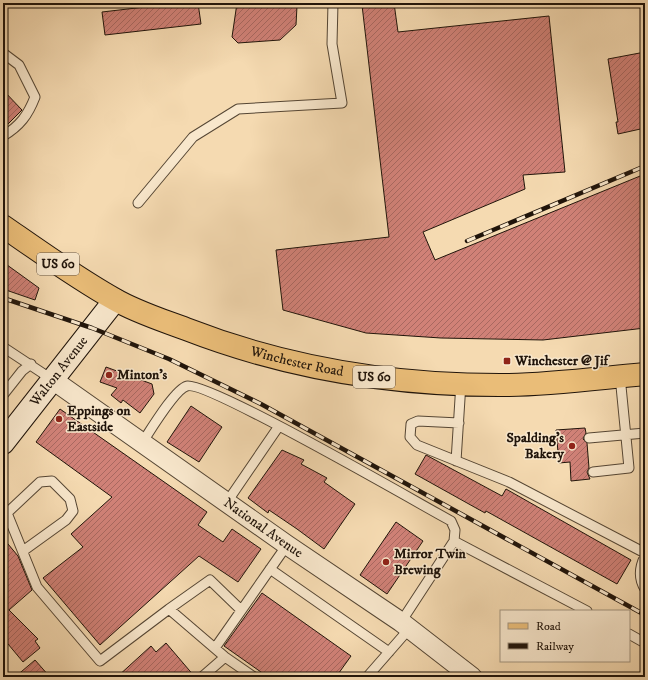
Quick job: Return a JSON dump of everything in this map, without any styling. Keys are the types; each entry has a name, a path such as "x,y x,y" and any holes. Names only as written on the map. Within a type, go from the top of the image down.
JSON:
{"main road":[{"name":"Winchester Road","path":"3,226 115,300 213,340 306,365 371,377 461,383 509,384 645,374"}],"street":[{"name":"Walton Avenue","path":"3,443 115,300"},
{"name":"National Avenue","path":"53,380 286,545 405,626 472,677"}],"lane":[{"path":"138,203 193,137 238,109 342,103 332,44 333,3"},
{"path":"3,53 19,65 35,97 28,114 15,129 3,136"},
{"path":"3,347 31,364 53,380"},
{"path":"3,395 22,371 31,364"},
{"path":"594,472 629,468 620,376"},
{"path":"456,461 461,383"},
{"path":"142,443 177,393 186,386 194,385 208,390 279,426 450,521 455,530 454,541 389,652 367,677"},
{"path":"459,423 418,422 411,424 410,438 417,445 509,482 645,554 640,566 640,581 645,589"},
{"path":"227,502 279,426"},
{"path":"589,438 645,432"},
{"path":"24,551 66,520 73,511 70,499 52,481 40,482 5,512 24,551 37,587 100,661 210,580 241,610"},
{"path":"454,541 585,610"},
{"path":"215,648 286,545"},
{"path":"270,569 389,652"},
{"path":"170,610 225,657 254,677"},
{"path":"630,635 645,643"},
{"path":"202,677 225,657"}],"building":[{"path":"179,3 198,3 201,24 105,35 102,12"},
{"path":"237,3 273,3 297,6 296,25 280,40 238,43 232,37"},
{"path":"394,3 398,32 549,16 565,172 523,175 525,189 423,232 435,260 645,174 645,328 543,340 441,338 366,333 283,310 276,250 389,237 362,5"},
{"path":"645,52 645,128 618,134 616,122 618,122 608,59"},
{"path":"3,90 22,110 3,129"},
{"path":"3,262 39,288 35,300 3,289"},
{"path":"106,367 152,384 154,394 140,413 123,400 121,403 111,395 117,388 100,382"},
{"path":"191,406 222,427 199,462 167,442"},
{"path":"60,409 207,512 198,525 223,542 232,529 261,549 238,582 199,556 100,645 43,578 83,547 71,534 112,497 36,442"},
{"name":"Spalding's Bakery","path":"585,428 586,433 583,439 587,443 589,468 587,472 590,479 571,481 570,462 559,463 556,430"},
{"path":"282,450 304,460 301,464 327,478 324,482 355,504 324,549 269,510 268,513 248,498"},
{"path":"426,455 502,496 506,489 631,560 617,584 486,511 485,513 415,474"},
{"path":"396,522 423,541 387,594 360,575"},
{"path":"3,538 18,556 32,590 9,610 38,639 35,641 40,648 23,662 3,638"},
{"path":"262,593 351,656 336,677 268,677 224,646"},
{"path":"166,643 195,677 117,677 151,646 156,652"},
{"path":"35,660 50,677 15,677"}],"railway":[{"path":"467,241 645,166"},
{"path":"3,298 92,328 169,359 261,404 645,615"}],"place":[{"name":"Winchester @ Jif","path":"507,361"},
{"name":"Minton's","path":"109,375"},
{"name":"Eppings on Eastside","path":"59,419"},
{"name":"Spalding's Bakery","path":"572,446"},
{"name":"Mirror Twin Brewing","path":"386,562"}]}
